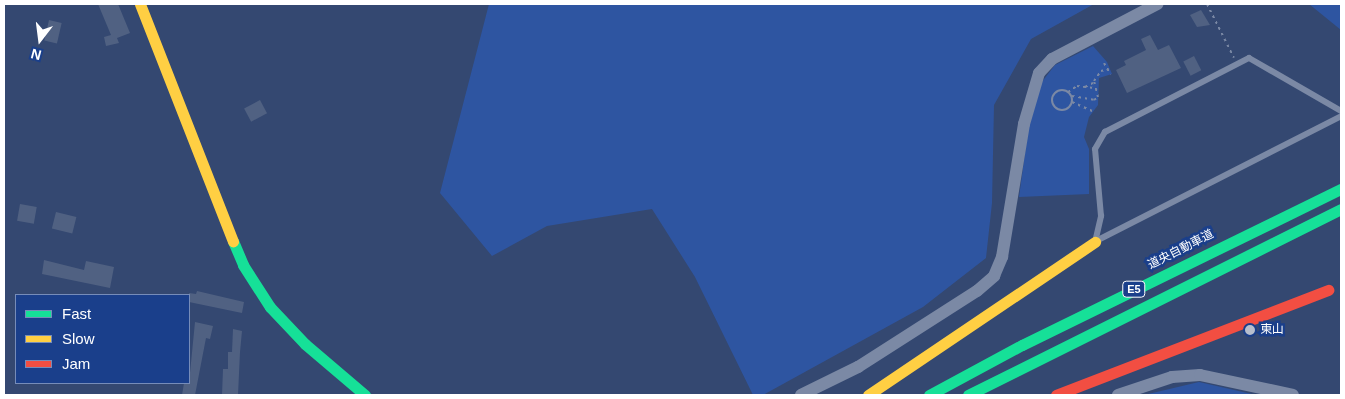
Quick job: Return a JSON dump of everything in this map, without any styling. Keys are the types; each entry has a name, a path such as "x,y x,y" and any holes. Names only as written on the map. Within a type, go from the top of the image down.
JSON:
{"main road":[{"path":"140,4 243,265 270,307 305,344 365,395"},
{"name":"道央自動車道","path":"929,395 1030,340 1341,189"},
{"name":"E5","path":"968,395 1341,208"},
{"path":"868,395 1095,242"},
{"path":"1056,395 1332,290"}],"street":[{"path":"801,395 858,367 977,291 994,276 1004,250 1024,124 1039,72 1052,59 1158,4"},
{"path":"1118,395 1172,376 1200,376 1293,395"}],"lane":[{"path":"1095,242 1100,216 1096,148 1101,136 1249,58 1260,62 1341,111"},
{"path":"1095,242 1341,116"}],"path":[{"path":"1207,4 1237,65"},
{"path":"1104,63 1110,74"},
{"path":"1072,96 1072,102 1063,110 1053,102 1058,91 1094,100 1098,97 1094,84 1101,71 1108,69"},
{"path":"1068,92 1077,86 1094,84"},
{"path":"1085,86 1094,88"},
{"path":"1072,102 1094,112"}],"shaded area":[{"path":"489,4 1094,4 1031,39 994,105 992,203 986,258 923,307 763,395 753,395 695,277 652,209 547,226 492,256 440,193"},
{"path":"1309,4 1341,4 1341,30"},
{"path":"1093,46 1107,62 1112,74 1099,78 1098,105 1089,117 1084,137 1089,149 1089,194 1019,197 1028,131 1041,83 1055,65"},
{"path":"1199,382 1256,395 1144,395"}],"building":[{"path":"98,4 118,4 130,33 117,38 119,43 106,46 104,37 111,35"},
{"path":"1201,10 1210,25 1197,27 1190,15"},
{"path":"49,20 62,23 57,43 44,40"},
{"path":"1150,35 1158,50 1169,45 1181,68 1127,93 1116,70 1126,65 1124,61 1146,50 1141,39"},
{"path":"1194,56 1201,70 1191,76 1183,61"},
{"path":"260,100 267,113 251,122 244,108"},
{"path":"20,204 37,207 34,224 17,221"},
{"path":"56,212 76,217 72,234 52,228"},
{"path":"44,260 84,270 86,261 114,267 110,288 42,274"},
{"path":"197,291 244,302 242,313 190,302 189,293 196,294"},
{"path":"195,322 213,326 210,339 206,338 195,395 182,395 184,384 190,384"},
{"path":"233,329 242,331 240,352 232,352"},
{"path":"228,352 240,352 238,395 222,395 223,369 228,369"}],"traffic: fast":[{"path":"929,395 1022,345 1341,189"},
{"path":"968,395 1341,209"},
{"path":"233,241 243,265 270,307 305,344 365,395"}],"traffic: slow":[{"path":"140,4 233,241"},
{"path":"868,395 1095,242"}],"traffic: jam":[{"path":"1056,395 1328,290"}],"place":[{"name":"東山","path":"1250,330"}]}
